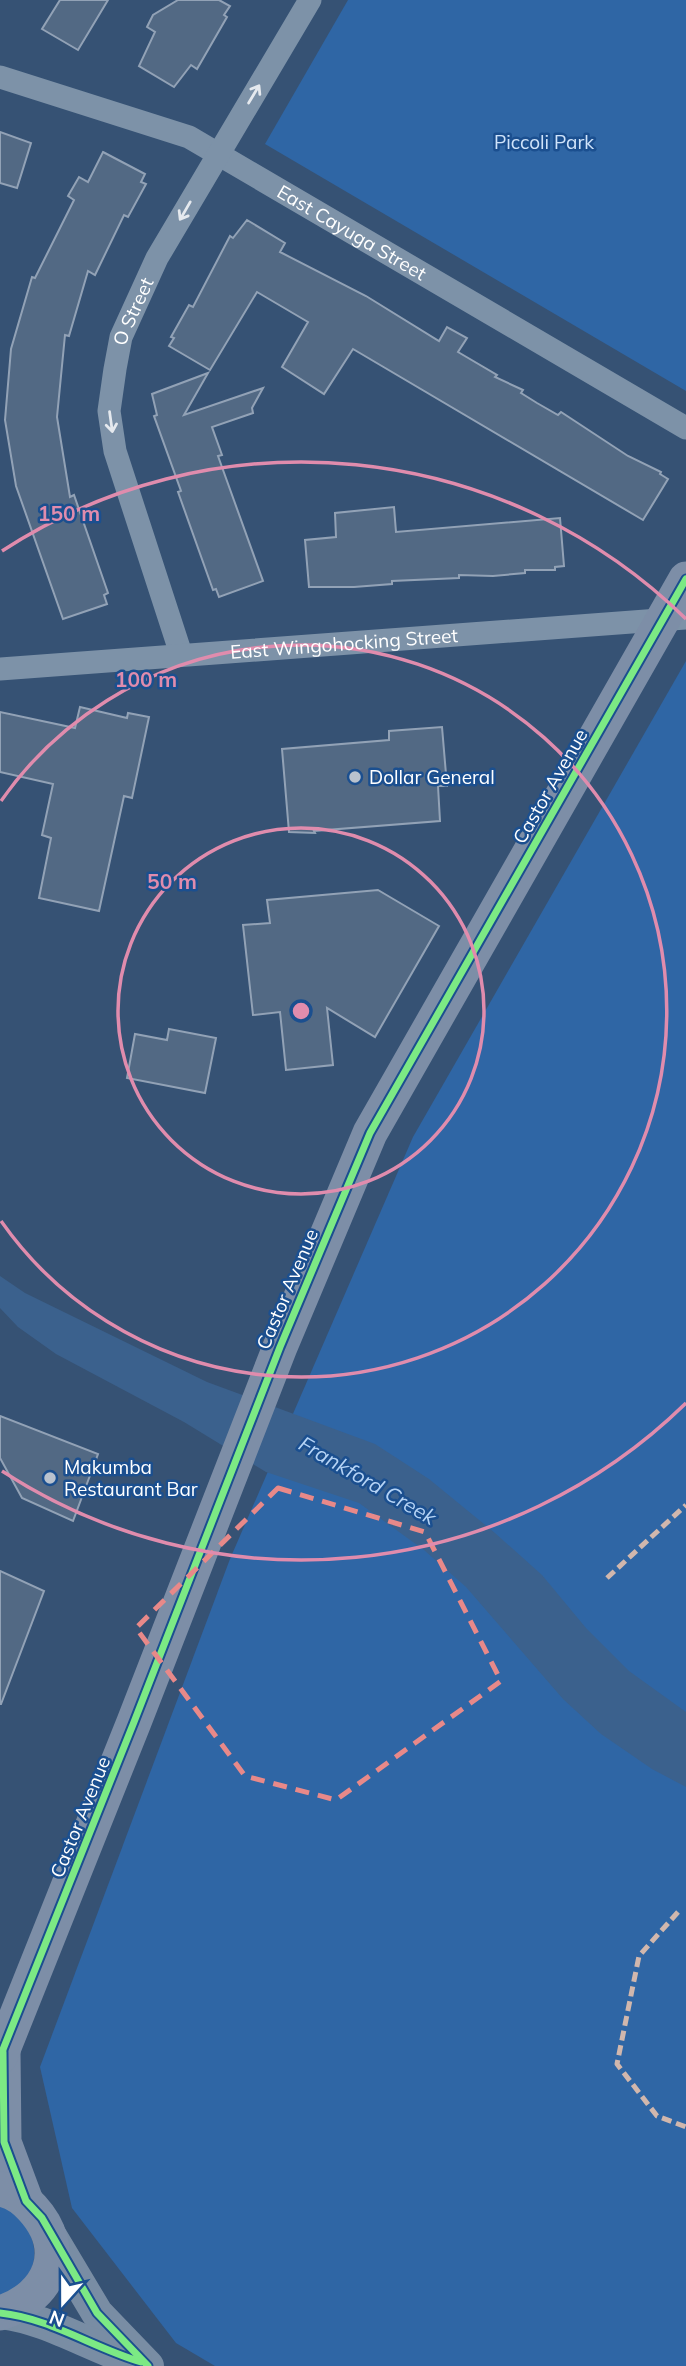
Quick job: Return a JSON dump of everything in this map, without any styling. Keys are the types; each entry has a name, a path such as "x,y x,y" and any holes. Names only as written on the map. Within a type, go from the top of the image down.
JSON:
{"main road":[{"name":"Castor Avenue","path":"51,2236 42,2218 13,2195 4,2142 1,2055 280,1347 370,1133 675,618 686,579"},
{"path":"0,2313 20,2306 37,2293 50,2266 51,2236"}],"street":[{"name":"O Street","path":"181,654 121,473 109,411 121,338 136,302 219,152 310,0"},
{"name":"East Cayuga Street","path":"0,77 189,137 219,152 686,428"},
{"name":"East Wingohocking Street","path":"0,669 675,618"},
{"path":"51,2236 97,2313 146,2365"},
{"path":"0,2313 36,2320 108,2353 146,2365"}],"highlighted area":[{"path":"278,1488 425,1532 501,1681 336,1800 245,1776 136,1628"}],"green space":[{"name":"Piccoli Park","path":"348,0 686,0 686,391 265,144"},
{"path":"686,661 686,2366 215,2366 176,2343 72,2208 40,2067 230,1559 413,1137"},
{"path":"0,2206 10,2211 26,2226 34,2246 34,2256 27,2277 0,2297"}],"water":[{"name":"Frankford Creek","path":"0,1276 25,1293 207,1382 375,1444 429,1479 542,1575 586,1628 629,1671 686,1712 686,1787 652,1769 601,1734 563,1699 466,1587 424,1550 359,1503 266,1472 184,1422 56,1354 18,1327 0,1308"}],"building":[{"path":"60,0 108,0 78,50 42,29"},
{"path":"178,0 219,0 230,6 224,15 227,17 197,69 191,65 174,87 139,66 155,32 147,27 153,15"},
{"path":"0,132 31,143 17,188 0,183"},
{"path":"103,152 145,174 141,182 146,184 128,217 124,215 95,275 88,271 69,336 65,335 57,417 70,497 74,495 108,593 104,595 107,604 63,619 16,486 5,420 11,349 32,277 35,278 74,200 68,196 79,177 88,182"},
{"path":"247,220 285,243 280,252 366,296 439,341 447,327 467,338 458,352 497,375 495,377 523,390 521,393 537,403 558,415 561,412 628,456 661,472 660,474 668,479 643,520 353,349 324,394 282,367 308,322 257,292 210,370 169,346 174,338 171,337 189,305 193,307 230,236 233,238"},
{"path":"208,373 184,415 263,388 252,408 253,413 212,427 222,455 218,456 263,581 219,597 216,589 213,590 178,492 181,491 154,416 157,415 152,394"},
{"path":"394,507 396,532 560,518 564,566 555,567 555,570 525,570 525,573 493,576 459,575 459,578 392,581 392,584 309,587 305,540 336,537 335,513"},
{"path":"80,707 127,718 128,713 149,717 132,798 124,796 99,911 39,898 51,838 42,835 53,784 0,772 0,712 75,728"},
{"path":"442,727 447,786 438,786 440,821 314,831 315,833 289,832 282,749 389,740 389,731"},
{"path":"378,890 439,926 375,1037 327,1008 333,1065 286,1070 280,1012 253,1015 243,925 270,923 267,900"},
{"path":"169,1029 216,1038 205,1093 127,1078 135,1034 167,1040"},
{"name":"Makumba Restaurant Bar","path":"0,1416 98,1454 73,1521 22,1498 0,1458"},
{"path":"0,1571 44,1591 1,1704 0,1704"}],"marked path":[{"path":"607,1578 686,1505"},
{"path":"678,1912 639,1956 617,2064 657,2116 686,2127"}],"cycle path":[{"path":"0,2057 280,1347 370,1133 686,579"},
{"path":"3,2052 4,2142 26,2201 42,2218 97,2313 148,2366"},
{"path":"0,2313 54,2327 141,2362"}],"place":[{"name":"Dollar General","path":"355,777"},
{"name":"Makumba Restaurant Bar","path":"50,1478"}]}
